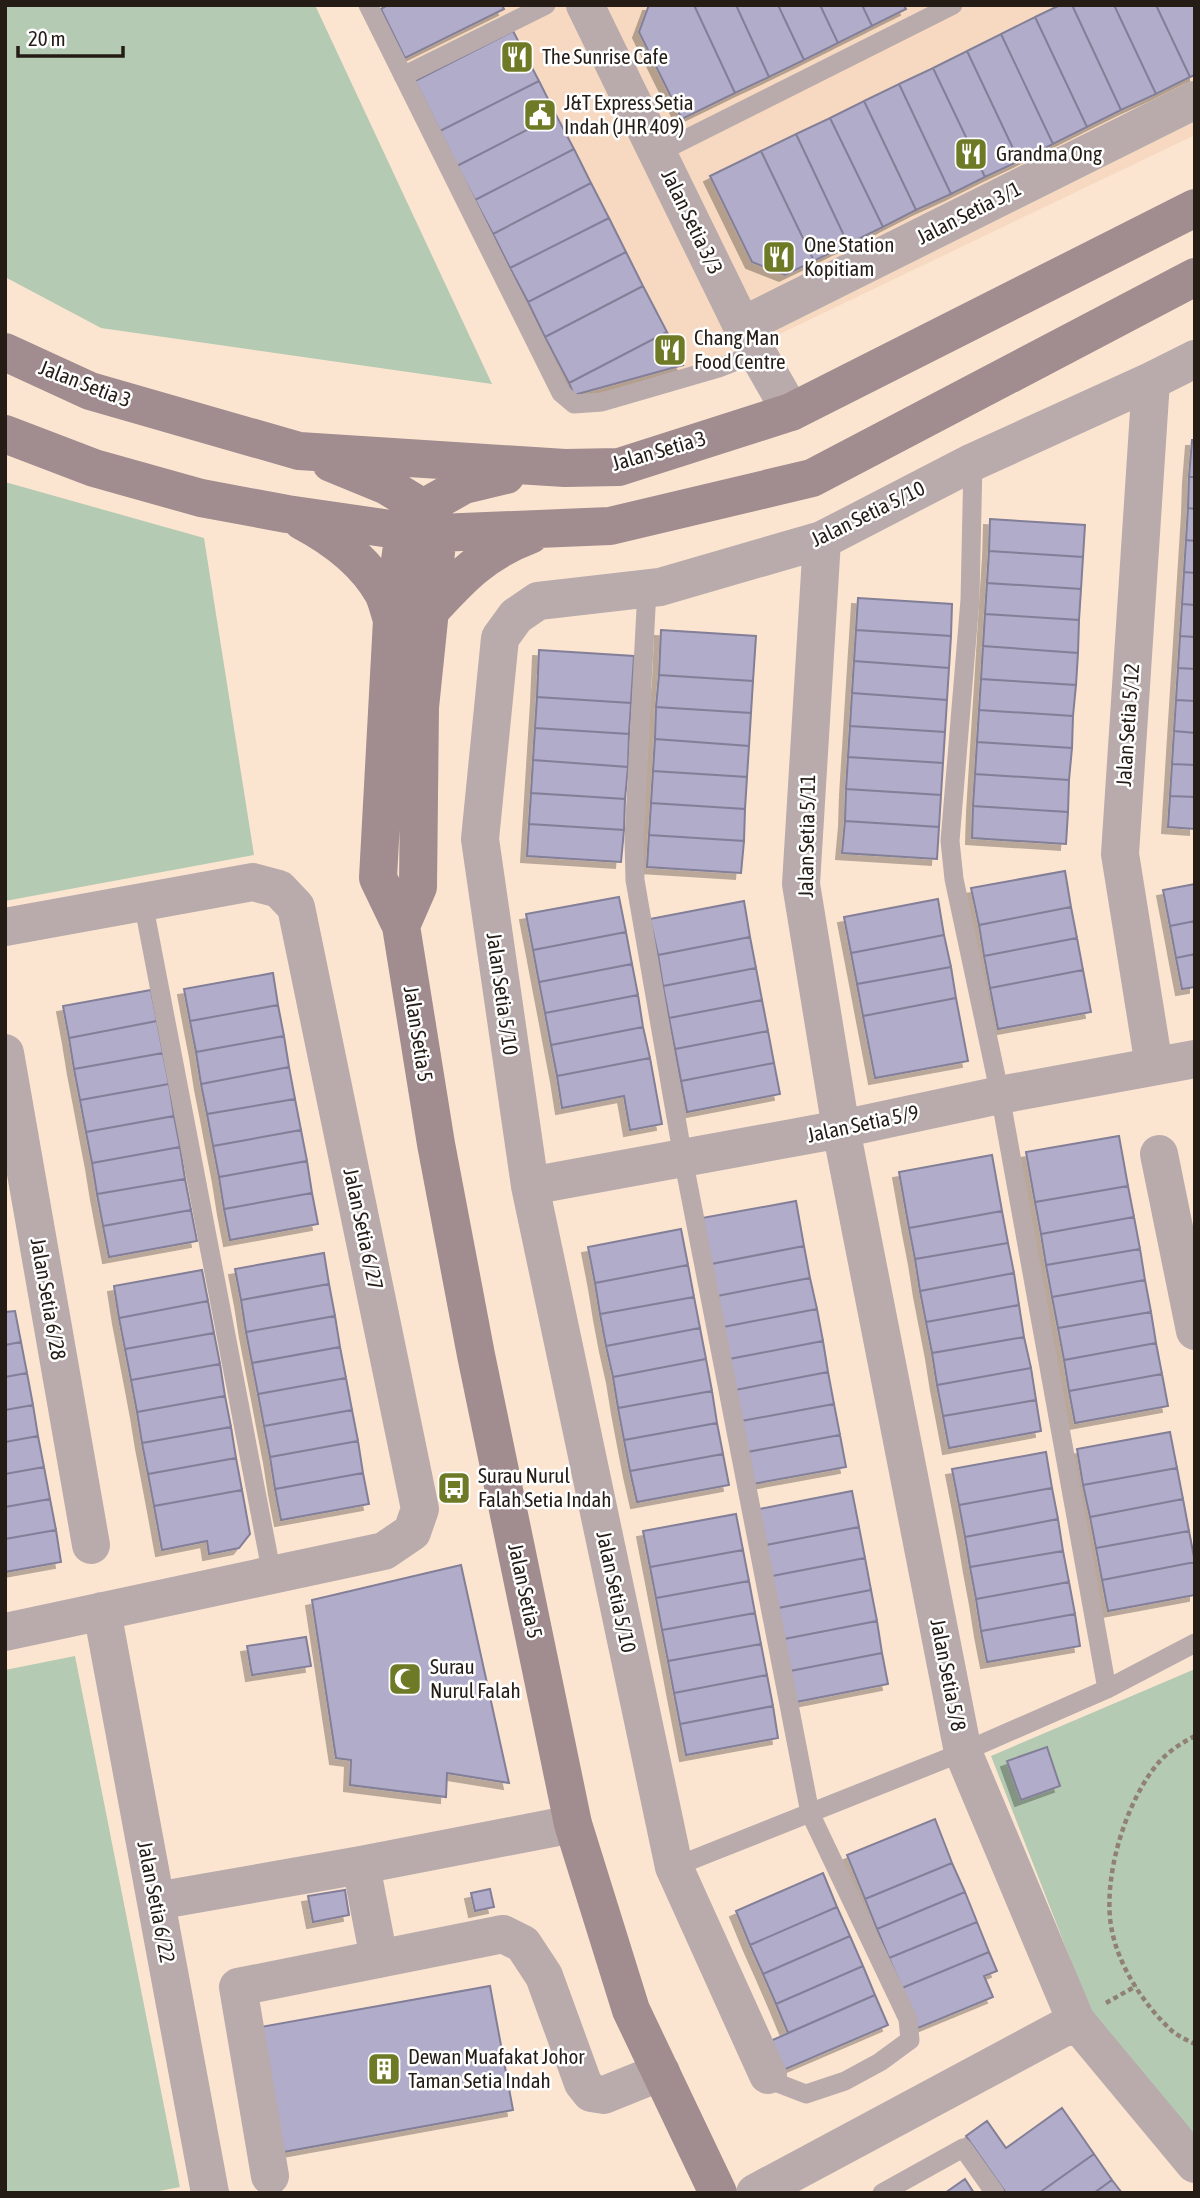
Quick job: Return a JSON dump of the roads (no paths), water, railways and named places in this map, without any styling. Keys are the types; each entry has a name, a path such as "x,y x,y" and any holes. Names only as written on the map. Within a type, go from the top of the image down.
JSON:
{"street":[{"name":"Jalan Setia 3/3","path":"585,5 750,339 791,412"},
{"name":"Jalan Setia 3/1","path":"750,339 1195,100"},
{"name":"Jalan Setia 3","path":"5,352 90,391 299,451 565,468 619,467 791,412 1195,208"},
{"path":"5,434 94,468 201,498 288,514 545,530 610,526 812,478 1195,277"},
{"name":"Jalan Setia 5/10","path":"768,2075 674,1867 530,1186 480,839 500,638 516,616 538,601 660,587 822,540 973,462 1195,359"},
{"name":"Jalan Setia 5/12","path":"1151,381 1120,854 1154,1066"},
{"path":"299,451 387,486 422,524 429,612 420,707 418,887 401,926"},
{"path":"422,524 464,485 496,476 565,468"},
{"path":"288,514 328,534 360,563 384,594 392,620"},
{"name":"Jalan Setia 5","path":"422,524 392,620 378,878 401,926 451,1224 573,1824 631,2010 718,2193"},
{"path":"429,612 475,564 515,541 545,530"},
{"name":"Jalan Setia 5/11","path":"822,540 801,884 841,1129"},
{"name":"Jalan Setia 6/27","path":"5,928 253,882 279,890 296,907 420,1509 412,1532 384,1551 5,1632"},
{"name":"Jalan Setia 6/28","path":"5,1053 91,1545"},
{"name":"Jalan Setia 5/9","path":"530,1186 841,1129 1000,1095 1195,1059"},
{"name":"Jalan Setia 5/8","path":"841,1129 963,1752 1076,2021 1195,2164"},
{"path":"1160,1154 1195,1331"},
{"name":"Jalan Setia 6/22","path":"102,1611 211,2193"},
{"path":"156,1901 573,1824"},
{"path":"361,1865 379,1959"},
{"path":"270,2176 238,1987 503,1934 523,1944 544,1976 583,2083 591,2093 604,2095 661,2072"},
{"path":"755,2193 1076,2021"}],"lane":[{"path":"369,5 561,393 574,404 602,402 719,368 750,339"},
{"path":"402,76 546,5"},
{"path":"659,153 953,5"},
{"path":"973,462 970,600 950,842 954,879 1000,1095 1107,1689"},
{"path":"647,589 634,839 635,880 683,1158 810,1813 908,2019 910,2040 880,2062 845,2081 806,2094 780,2084 768,2075"},
{"path":"143,902 272,1575"},
{"path":"674,1867 963,1752 1107,1689 1195,1643"},
{"path":"881,2193 964,2148 995,2193"}],"place":[{"name":"The Sunrise Cafe","path":"517,57"},
{"name":"J&T Express Setia Indah (JHR 409)","path":"540,115"},
{"name":"Grandma Ong","path":"971,154"},
{"name":"One Station Kopitiam","path":"779,257"},
{"name":"Chang Man Food Centre","path":"670,350"},
{"name":"Surau Nurul Falah Setia Indah","path":"454,1488"},
{"name":"Surau Nurul Falah","path":"405,1679"},
{"name":"Dewan Muafakat Johor Taman Setia Indah","path":"384,2069"}]}
